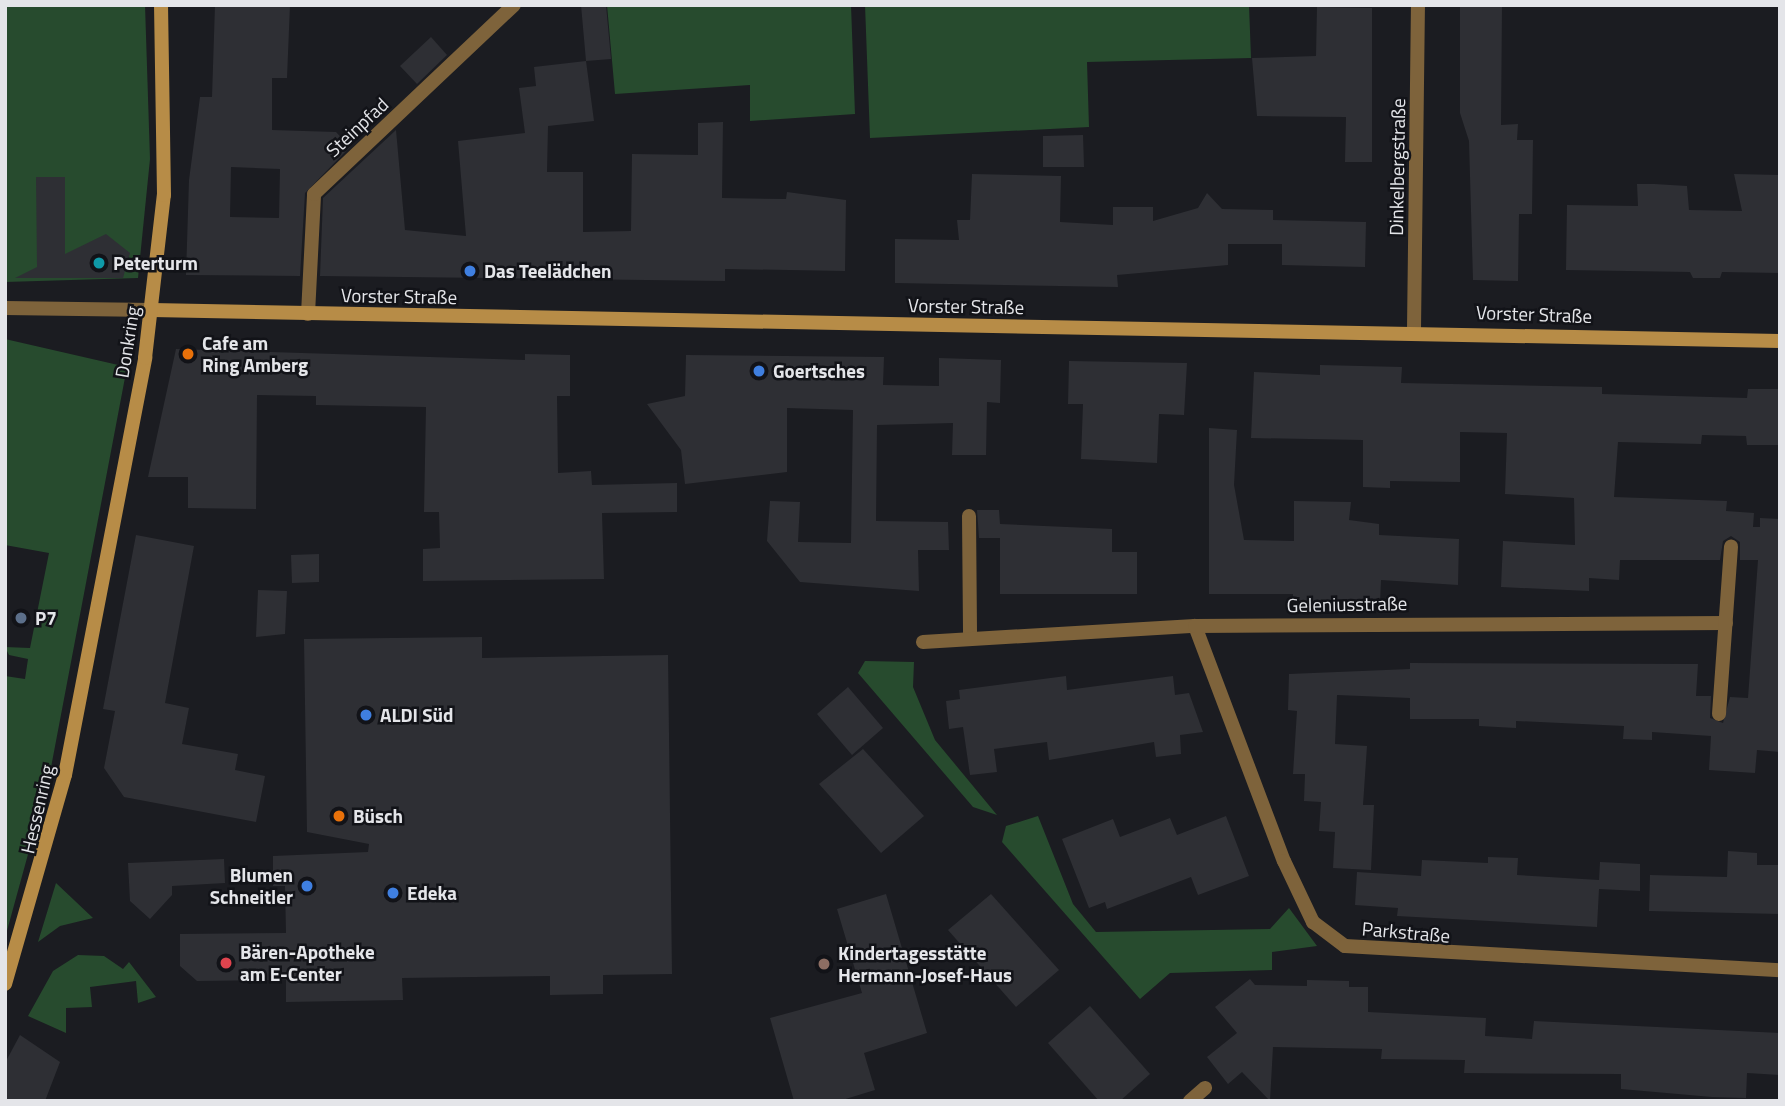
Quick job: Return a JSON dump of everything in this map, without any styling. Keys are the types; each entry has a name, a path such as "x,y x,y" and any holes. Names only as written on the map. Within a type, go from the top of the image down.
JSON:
{"main road":[{"name":"Donkring","path":"84,680 152,310 166,137 161,5"},
{"name":"Vorster Straße","path":"152,310 1414,330 1780,341"},
{"name":"Hessenring","path":"5,984 45,858 84,680"}],"street":[{"name":"Steinpfad","path":"308,314 314,194 514,5"},
{"name":"Dinkelbergstraße","path":"1414,330 1418,5"},
{"path":"5,308 152,310"},
{"path":"969,516 970,638"},
{"path":"1719,714 1731,546"},
{"name":"Geleniusstraße","path":"923,642 1195,626 1726,623"},
{"name":"Parkstraße","path":"1195,626 1284,861 1313,922 1345,946 1780,970"},
{"path":"1190,1101 1205,1088"}],"green space":[{"path":"5,5 145,5 150,159 138,278 5,282"},
{"path":"607,5 851,5 855,114 750,121 750,85 615,94"},
{"path":"865,5 1249,5 1251,58 1087,62 1089,127 870,138"},
{"path":"5,339 127,367 49,778 5,938 5,676 25,679 28,659 9,655 5,647 30,648 49,553 5,545"},
{"path":"865,661 914,662 913,687 935,740 997,815 973,807 858,673"},
{"path":"1038,816 1073,904 1096,932 1270,929 1289,908 1317,946 1272,952 1272,970 1170,973 1140,999 1002,842 1006,826"},
{"path":"56,883 93,918 60,926 38,942"},
{"path":"78,955 104,956 123,969 129,962 156,997 138,1003 136,981 90,987 92,1007 66,1008 66,1033 28,1016 53,971"}],"building":[{"path":"215,5 290,5 287,78 272,78 272,130 336,132 350,147 305,193 300,276 186,275 189,180 200,97 212,97","holes":["231,167 280,169 279,218 230,217"]},
{"path":"581,5 606,5 611,59 586,61"},
{"path":"1460,5 1502,5 1501,125 1518,124 1517,140 1533,140 1532,214 1519,214 1518,281 1473,280 1469,141 1460,113"},
{"path":"1317,7 1372,8 1372,162 1345,162 1346,117 1257,116 1252,58 1316,56"},
{"path":"431,37 447,55 417,84 400,66"},
{"path":"586,61 594,121 548,126 547,172 583,172 583,232 631,231 632,154 698,155 698,123 723,122 722,198 786,199 787,192 846,200 845,271 725,269 725,281 320,276 323,198 396,130 405,230 466,236 458,141 525,133 519,88 536,86 534,67"},
{"path":"1083,135 1084,167 1043,167 1043,136"},
{"path":"972,174 1061,176 1060,222 1113,225 1113,207 1153,207 1153,221 1198,208 1207,193 1222,209 1273,210 1273,220 1366,222 1365,267 1282,265 1282,244 1228,244 1228,265 1117,275 1118,287 895,283 895,239 959,240 957,220 970,220"},
{"path":"1734,174 1780,175 1780,273 1722,272 1720,278 1693,278 1690,272 1566,270 1567,205 1638,206 1637,184 1654,184 1687,186 1689,210 1742,211"},
{"path":"36,177 65,177 65,254 106,234 130,253 123,278 15,278 37,267"},
{"path":"176,349 525,360 525,354 570,355 570,396 557,396 558,473 591,471 592,485 677,483 677,512 602,513 604,579 423,581 423,549 440,548 439,512 424,512 426,407 316,405 316,396 257,395 256,509 188,508 188,477 148,477"},
{"path":"686,355 884,357 883,385 939,386 939,358 1001,360 1000,403 987,402 986,455 952,455 953,423 877,425 876,521 948,522 949,550 918,550 919,591 800,582 767,541 770,501 800,502 798,542 851,543 853,410 787,408 787,472 685,484 681,450 647,404 685,396"},
{"path":"1069,361 1187,363 1184,415 1159,414 1157,463 1081,459 1083,404 1068,404"},
{"path":"1320,365 1402,367 1401,383 1602,387 1602,394 1747,398 1748,389 1780,389 1780,445 1747,445 1746,436 1702,435 1701,444 1618,442 1614,497 1727,501 1726,511 1754,513 1753,527 1760,527 1760,518 1780,519 1780,752 1757,750 1755,773 1709,770 1711,736 1652,732 1652,740 1623,739 1624,726 1516,721 1516,728 1479,726 1479,719 1410,719 1410,698 1337,695 1335,744 1367,746 1363,805 1374,805 1371,870 1333,868 1335,832 1319,831 1321,802 1304,801 1305,774 1293,774 1297,711 1288,710 1289,674 1410,669 1410,663 1698,664 1696,696 1711,696 1710,718 1723,723 1730,697 1748,698 1758,560 1740,560 1740,542 1731,536 1723,541 1720,560 1620,560 1619,580 1589,578 1589,591 1501,587 1503,541 1575,545 1574,498 1505,494 1507,433 1460,432 1460,482 1390,481 1390,488 1363,487 1363,440 1251,438 1254,372 1320,375"},
{"path":"1209,428 1237,430 1234,485 1244,540 1294,541 1294,501 1351,502 1349,520 1379,524 1379,535 1459,539 1458,585 1381,580 1380,604 1293,602 1293,594 1209,594"},
{"path":"977,510 999,510 1000,524 1112,529 1112,552 1137,552 1137,594 1000,594 1000,538 979,538"},
{"path":"136,535 194,546 165,703 189,708 182,744 238,754 235,770 265,776 256,822 124,797 104,768 115,711 103,709"},
{"path":"319,554 319,582 292,583 291,555"},
{"path":"258,590 287,591 285,634 256,637"},
{"path":"482,637 482,658 668,655 672,974 603,975 603,994 550,995 550,976 402,978 403,1000 286,1002 286,980 197,981 180,966 180,934 286,933 285,886 273,886 273,856 368,852 369,844 307,832 304,639"},
{"path":"1066,676 1067,690 1173,676 1175,695 1189,693 1203,732 1180,735 1181,754 1156,757 1154,742 1049,760 1047,742 994,749 997,772 970,775 963,727 949,729 946,701 960,699 959,690"},
{"path":"848,687 883,728 852,755 817,714"},
{"path":"863,749 924,816 881,853 819,784"},
{"path":"1226,816 1249,876 1198,895 1191,877 1107,909 1105,902 1089,908 1062,839 1113,819 1120,837 1170,818 1177,835"},
{"path":"1728,851 1757,853 1757,865 1780,865 1780,914 1649,911 1650,875 1727,877"},
{"path":"1488,857 1518,858 1517,875 1599,880 1600,862 1640,864 1640,891 1599,889 1597,927 1397,916 1398,908 1355,905 1357,872 1421,876 1422,860 1488,863"},
{"path":"224,859 225,883 172,886 172,895 150,919 130,901 128,863"},
{"path":"886,894 927,1033 864,1053 875,1090 839,1101 794,1101 770,1018 862,993 837,909"},
{"path":"991,894 1059,970 1016,1007 948,930"},
{"path":"1250,979 1255,985 1307,986 1307,980 1349,981 1349,987 1368,987 1368,1012 1486,1018 1485,1036 1532,1039 1534,1021 1780,1033 1780,1075 1747,1073 1746,1098 1712,1097 1621,1089 1621,1074 1464,1073 1465,1060 1381,1059 1382,1049 1273,1047 1270,1101 1242,1072 1228,1084 1207,1057 1237,1033 1215,1007"},
{"path":"1090,1006 1150,1074 1120,1101 1099,1101 1048,1043"},
{"path":"20,1035 60,1062 45,1101 5,1101 5,1063"}],"place":[{"name":"Peterturm","path":"99,263"},
{"name":"Das Teelädchen","path":"470,271"},
{"name":"Cafe am Ring Amberg","path":"188,354"},
{"name":"Goertsches","path":"759,371"},
{"name":"P7","path":"21,618"},
{"name":"ALDI Süd","path":"366,715"},
{"name":"Büsch","path":"339,816"},
{"name":"Blumen Schneitler","path":"307,886"},
{"name":"Edeka","path":"393,893"},
{"name":"Bären-Apotheke am E-Center","path":"226,963"},
{"name":"Kindertagesstätte Hermann-Josef-Haus","path":"824,964"}]}
